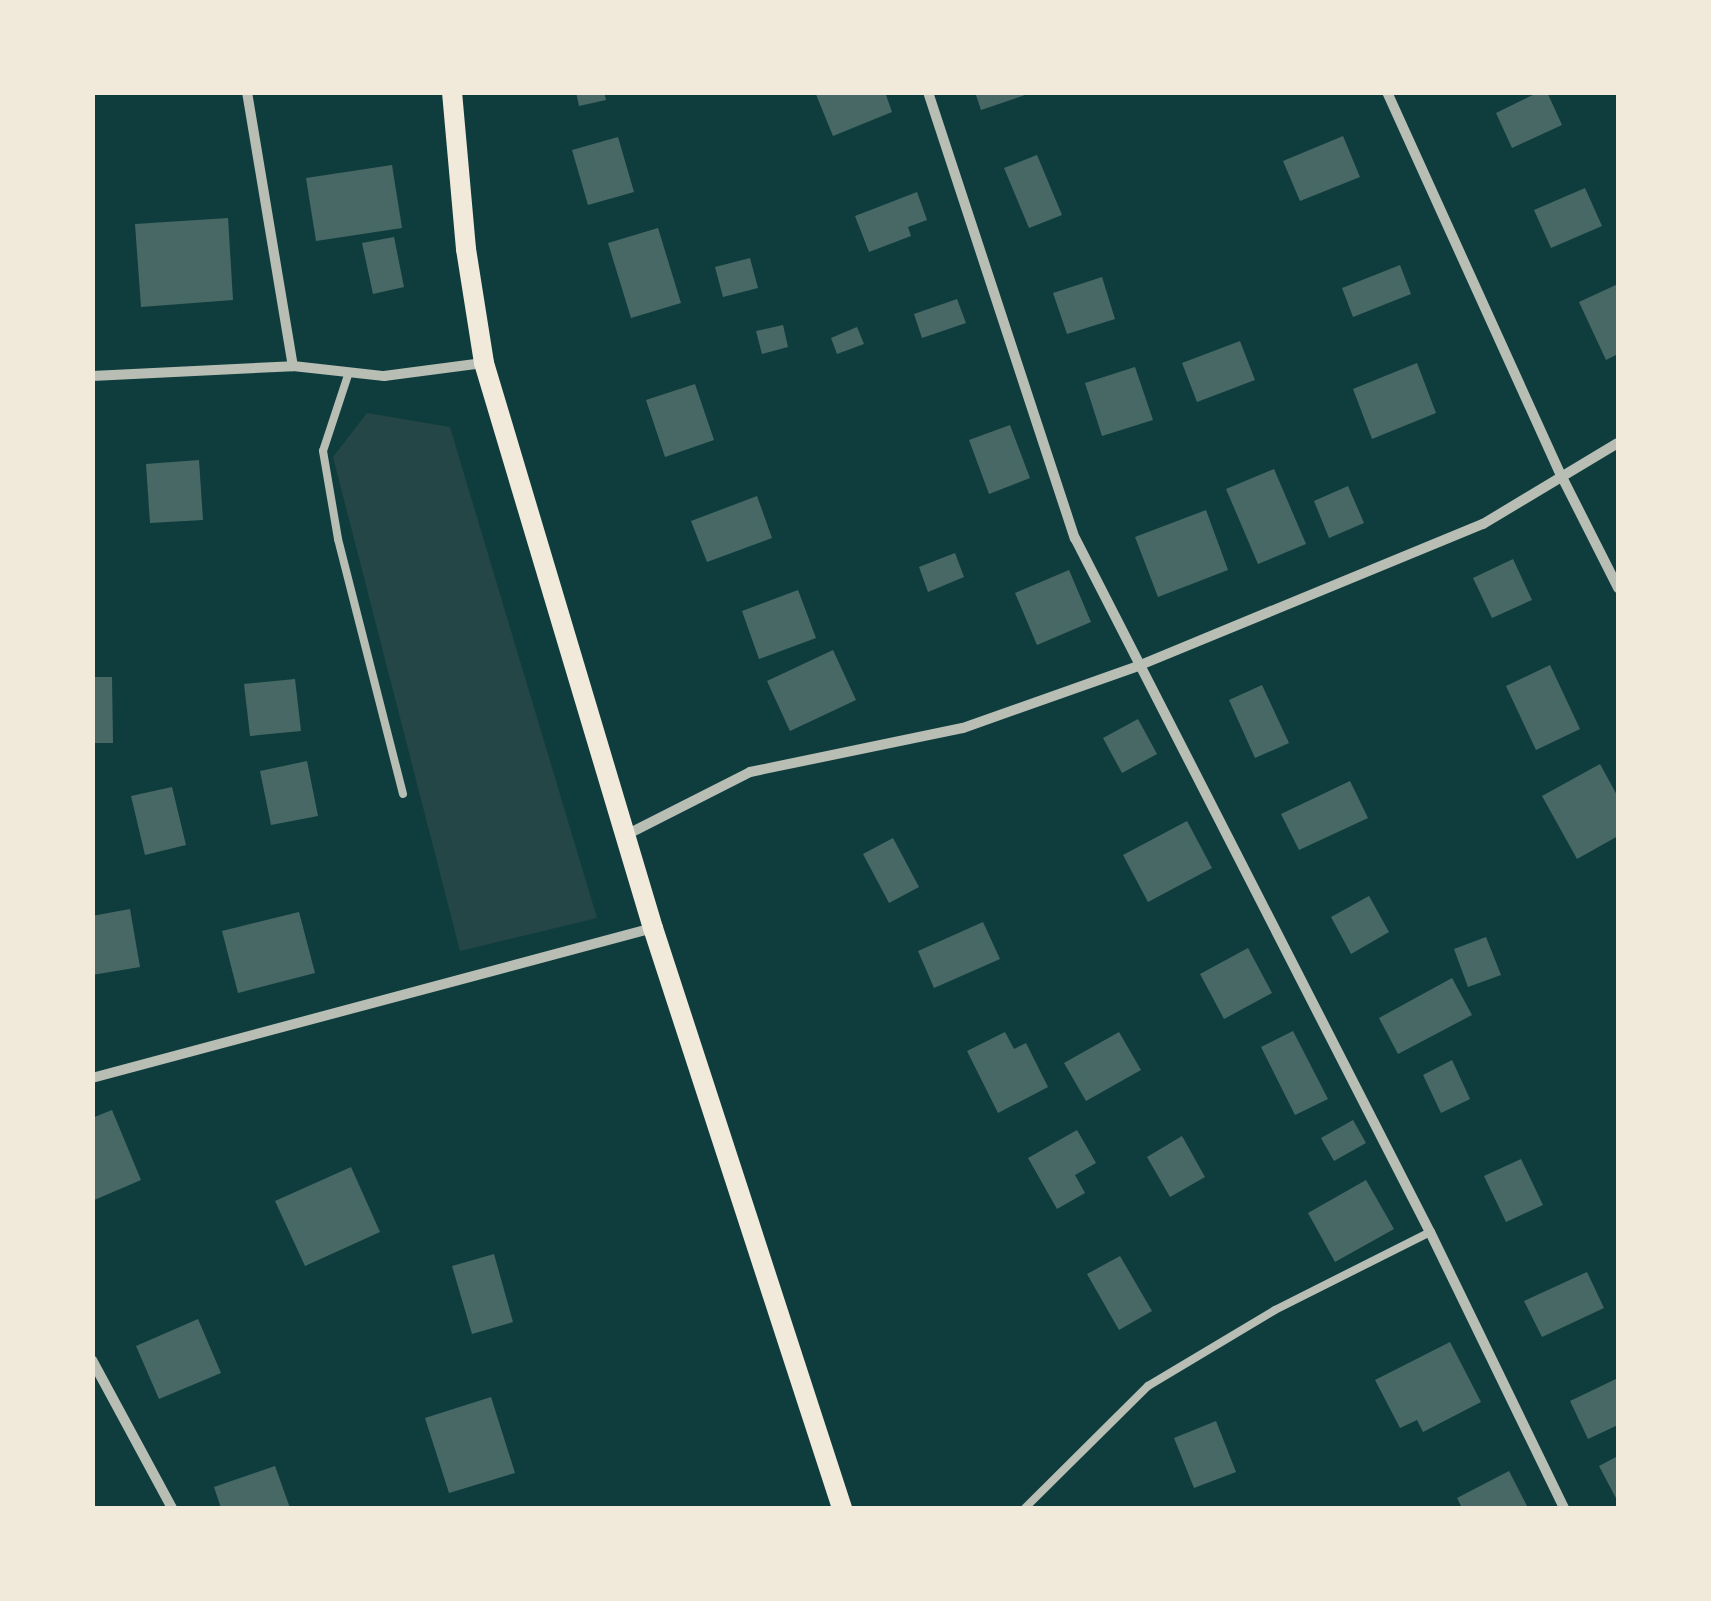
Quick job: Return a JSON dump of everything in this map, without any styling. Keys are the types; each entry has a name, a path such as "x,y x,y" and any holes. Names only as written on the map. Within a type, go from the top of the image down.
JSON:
{"main road":[{"path":"452,92 466,249 484,363 653,928 842,1508"}],"street":[{"path":"247,92 293,366"},
{"path":"928,92 1075,538 1430,1232 1564,1508"},
{"path":"1387,92 1561,475 1618,588"},
{"path":"92,376 293,366 384,376 484,363"},
{"path":"626,834 750,772 963,728 1138,666 1483,524 1618,443"},
{"path":"92,1078 653,928"},
{"path":"92,1360 172,1508"}],"lane":[{"path":"349,372 323,451 338,538 403,794"},
{"path":"1024,1508 1148,1386 1275,1310 1430,1232"}],"shaded area":[{"path":"367,413 450,427 597,918 460,951 333,457"}],"building":[{"path":"576,92 604,92 606,100 579,106"},
{"path":"815,92 885,92 892,112 833,136"},
{"path":"975,92 1031,92 1031,93 981,110"},
{"path":"1539,92 1547,92 1562,125 1512,148 1496,113"},
{"path":"1343,136 1360,177 1300,201 1283,161"},
{"path":"618,137 634,192 588,205 572,150"},
{"path":"1037,155 1062,215 1029,228 1004,168"},
{"path":"392,165 402,228 316,241 306,178"},
{"path":"1585,188 1602,226 1551,248 1534,210"},
{"path":"917,192 927,220 908,227 911,236 869,252 855,216"},
{"path":"228,218 233,300 141,307 135,224"},
{"path":"658,228 681,303 631,318 608,243"},
{"path":"394,237 404,287 373,294 362,243"},
{"path":"750,258 758,288 723,297 715,267"},
{"path":"1400,265 1411,294 1353,317 1342,288"},
{"path":"1102,277 1115,319 1067,334 1053,293"},
{"path":"1618,284 1618,354 1606,360 1579,302"},
{"path":"957,299 966,323 922,338 914,314"},
{"path":"783,325 788,347 762,354 756,331"},
{"path":"857,327 864,344 837,354 831,338"},
{"path":"1240,341 1255,380 1197,402 1182,363"},
{"path":"1417,363 1436,413 1372,439 1353,389"},
{"path":"1135,367 1153,420 1102,436 1085,383"},
{"path":"695,384 714,440 665,457 646,400"},
{"path":"1010,425 1030,478 989,494 969,440"},
{"path":"199,460 203,520 150,523 146,464"},
{"path":"1274,469 1306,544 1258,564 1226,489"},
{"path":"1348,486 1364,523 1329,538 1314,501"},
{"path":"757,496 772,538 707,562 691,521"},
{"path":"1206,510 1228,570 1158,597 1135,537"},
{"path":"955,553 964,577 928,592 919,567"},
{"path":"1513,559 1532,600 1492,618 1473,578"},
{"path":"1069,570 1091,622 1037,645 1015,593"},
{"path":"798,590 816,638 759,659 742,611"},
{"path":"833,650 856,700 790,731 767,681"},
{"path":"1550,665 1580,729 1536,750 1506,686"},
{"path":"92,677 112,677 113,743 92,743"},
{"path":"295,679 301,731 250,736 244,684"},
{"path":"1262,685 1289,743 1255,758 1229,700"},
{"path":"1138,719 1157,754 1122,773 1103,738"},
{"path":"307,761 318,816 271,825 260,771"},
{"path":"1600,764 1618,797 1618,836 1577,859 1542,796"},
{"path":"1350,781 1368,818 1299,850 1281,814"},
{"path":"172,787 186,845 145,855 131,796"},
{"path":"1187,821 1212,868 1148,902 1123,855"},
{"path":"893,838 919,887 889,903 863,854"},
{"path":"1369,896 1389,932 1351,954 1331,917"},
{"path":"130,909 140,967 92,975 92,916"},
{"path":"299,912 315,973 238,993 222,931"},
{"path":"983,922 1000,959 934,988 918,951"},
{"path":"1486,937 1501,975 1468,987 1454,949"},
{"path":"1248,948 1272,993 1224,1019 1200,974"},
{"path":"1452,978 1472,1015 1398,1054 1379,1018"},
{"path":"1293,1031 1328,1099 1295,1115 1261,1047"},
{"path":"1005,1032 1014,1049 1026,1043 1048,1087 998,1113 967,1051"},
{"path":"1119,1032 1141,1070 1086,1101 1064,1063"},
{"path":"1452,1060 1470,1099 1441,1113 1423,1075"},
{"path":"112,1110 141,1180 92,1201 92,1118"},
{"path":"1353,1120 1366,1143 1334,1161 1321,1138"},
{"path":"1077,1130 1096,1163 1075,1175 1085,1193 1057,1209 1028,1158"},
{"path":"1182,1136 1205,1177 1170,1197 1147,1157"},
{"path":"1521,1159 1543,1205 1506,1222 1484,1176"},
{"path":"351,1167 380,1232 305,1266 275,1201"},
{"path":"1366,1180 1394,1229 1335,1262 1308,1213"},
{"path":"494,1254 513,1322 472,1334 452,1266"},
{"path":"1120,1256 1152,1311 1119,1330 1087,1274"},
{"path":"1587,1272 1604,1308 1542,1337 1524,1301"},
{"path":"198,1319 221,1373 159,1399 136,1346"},
{"path":"1450,1342 1481,1402 1423,1432 1417,1420 1400,1428 1375,1380"},
{"path":"1618,1378 1618,1425 1588,1439 1570,1401"},
{"path":"491,1397 515,1473 449,1493 425,1418"},
{"path":"1216,1421 1236,1472 1194,1488 1174,1438"},
{"path":"1618,1456 1618,1502 1599,1466"},
{"path":"275,1466 290,1508 221,1508 214,1487"},
{"path":"1509,1471 1528,1508 1462,1508 1457,1498"}]}
